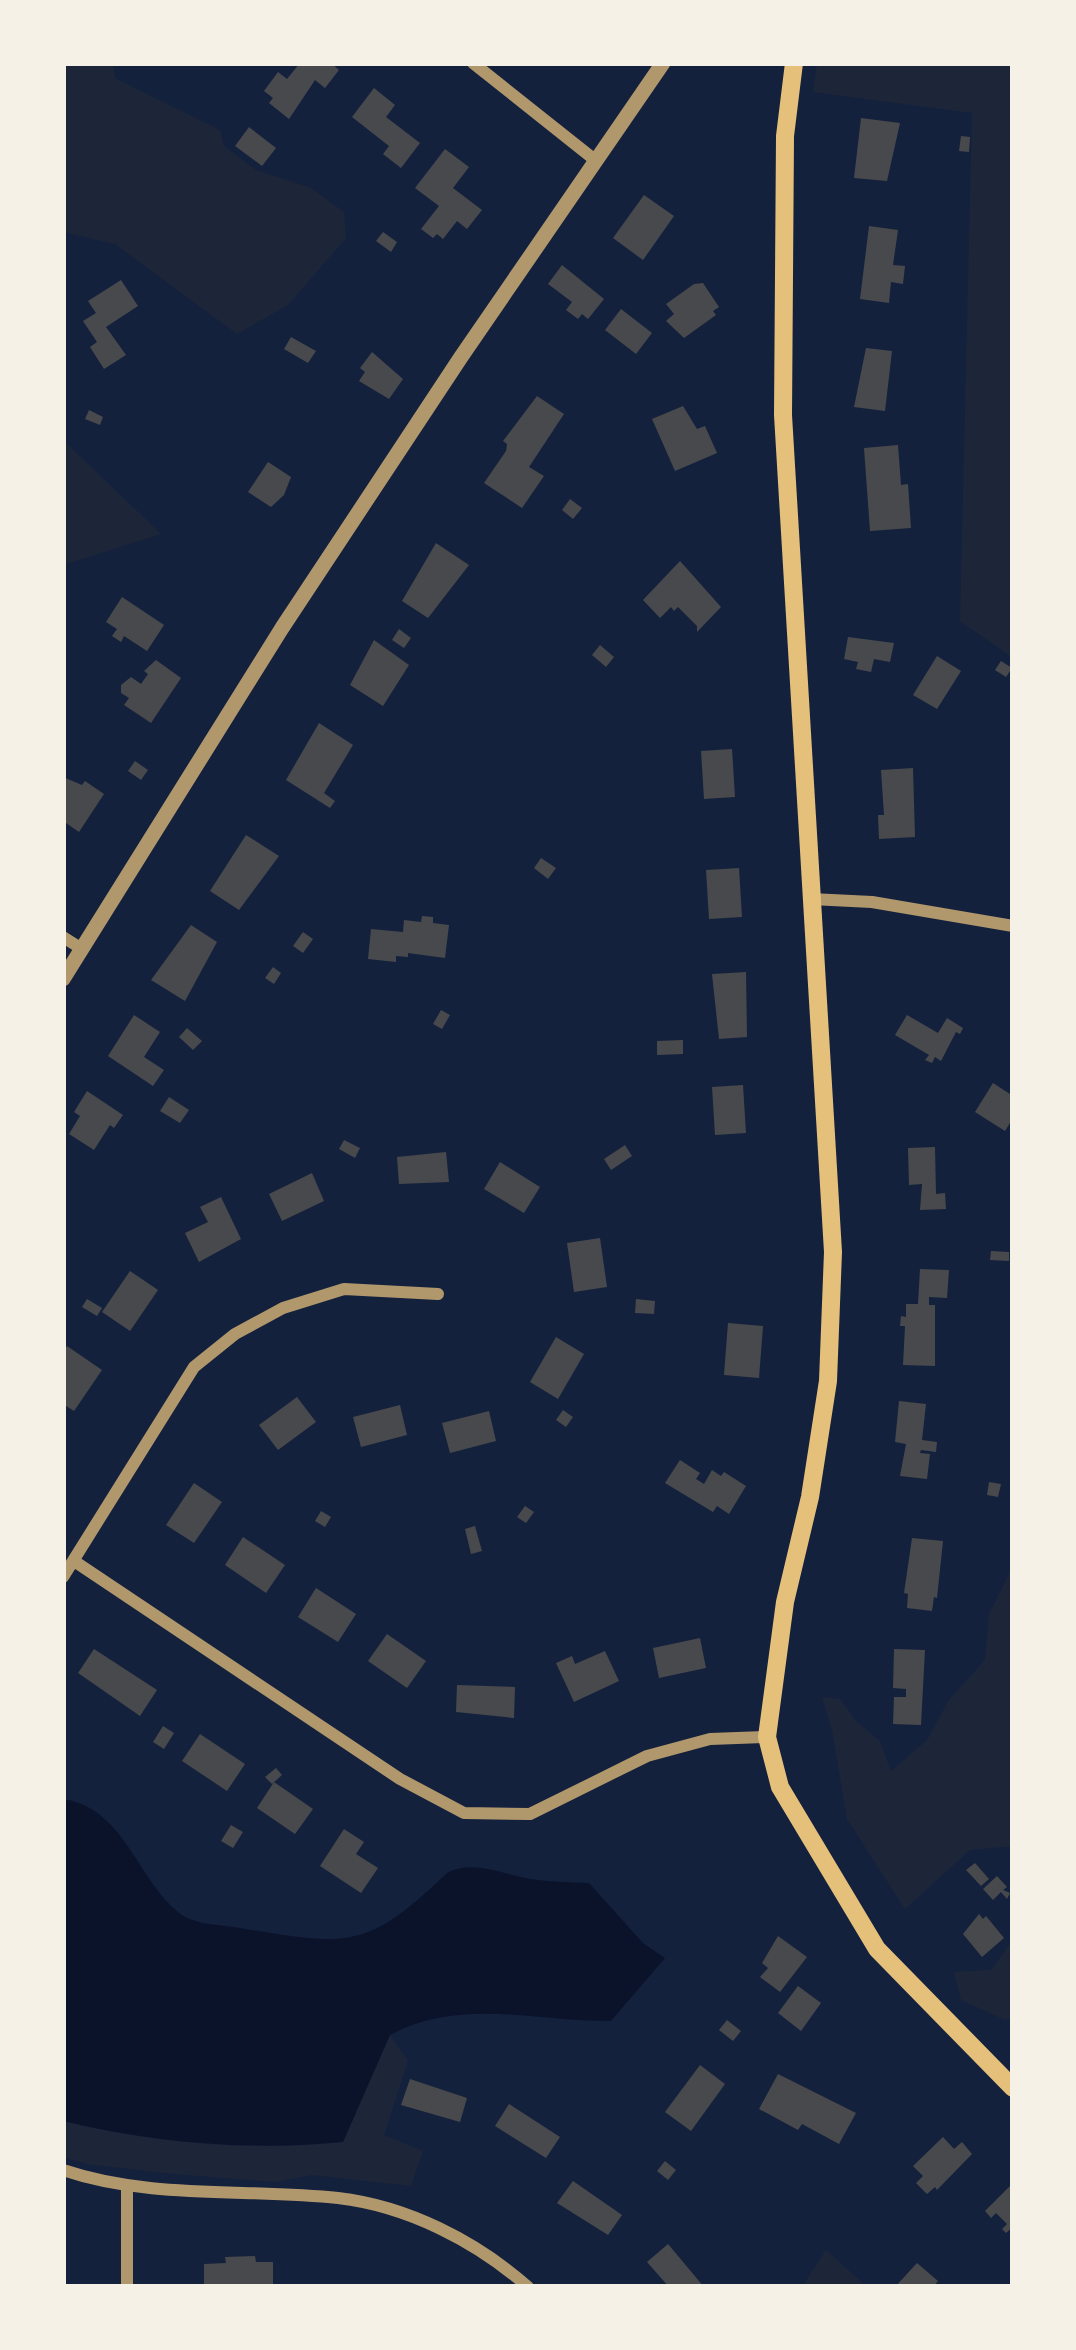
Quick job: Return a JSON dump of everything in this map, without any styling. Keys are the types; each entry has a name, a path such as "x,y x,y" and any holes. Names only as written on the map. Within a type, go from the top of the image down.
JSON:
{"main road":[{"path":"794,63 785,136 783,416 833,1252 828,1381 810,1497 785,1602 766,1737 780,1787 877,1948 1013,2088"}],"street":[{"path":"473,63 595,160"},
{"path":"63,979 282,628 663,63"},
{"path":"811,898 872,902 1013,926"},
{"path":"63,937 82,950"},
{"path":"63,1577 194,1367 235,1334 283,1309 344,1288 438,1294"},
{"path":"74,1561 400,1780 464,1813 530,1814 647,1756 710,1739 766,1737"},
{"path":"63,2170 127,2187 340,2198 398,2211 473,2246 522,2285"},
{"path":"127,2187 127,2287"}],"shaded area":[{"path":"63,63 113,63 115,78 220,130 224,146 256,170 311,188 344,212 346,238 288,305 237,334 115,244 63,232"},
{"path":"817,63 1013,63 1013,658 960,621 972,113 813,92"},
{"path":"63,440 161,534 63,565"},
{"path":"1013,1566 1013,1846 970,1850 905,1909 847,1819 822,1697 840,1699 880,1741 891,1771 927,1740 949,1700 985,1660 989,1614"},
{"path":"63,1799 101,1816 178,1912 200,1922 306,1938 353,1936 396,1917 447,1873 467,1867 538,1880 589,1883 643,1943 665,1958 611,2021 472,2014 444,2017 390,2035 343,2142 202,2143 63,2121"},
{"path":"1013,1940 1013,2016 1005,2020 961,2000 954,1972 991,1970"},
{"path":"390,2035 408,2061 384,2135 423,2151 411,2186 312,2175 276,2182 173,2174 63,2157 63,2121 202,2144 343,2142"},
{"path":"826,2250 867,2287 802,2287"}],"building":[{"path":"300,63 331,63 339,70 325,88 315,80 289,119 269,103 273,98 264,91 278,72 287,79"},
{"path":"374,88 395,105 386,117 420,143 401,168 383,154 389,146 352,117"},
{"path":"861,118 900,123 887,181 854,178"},
{"path":"249,127 276,148 262,166 235,146"},
{"path":"961,136 970,137 969,152 959,151"},
{"path":"445,149 469,167 453,188 482,210 467,229 457,221 443,239 421,229 439,206 415,188"},
{"path":"644,195 674,216 643,260 613,238"},
{"path":"869,226 898,230 893,265 905,266 903,284 891,282 889,303 860,299"},
{"path":"383,232 397,242 391,252 376,241"},
{"path":"562,265 604,299 588,319 582,314 578,319 566,310 572,302 548,284"},
{"path":"121,280 138,306 106,327 126,355 104,369 90,347 97,342 83,321 96,313 88,301"},
{"path":"703,283 719,307 713,311 716,315 684,338 666,321 674,314 666,304"},
{"path":"621,309 652,333 636,354 605,330"},
{"path":"291,337 316,351 308,363 284,349"},
{"path":"866,348 892,351 885,411 854,407"},
{"path":"372,352 403,379 389,399 359,381 365,372 360,368"},
{"path":"537,396 564,414 529,467 544,476 522,508 484,483 506,451 503,441"},
{"path":"683,406 697,429 705,426 717,453 675,471 652,419"},
{"path":"89,410 103,417 100,425 85,419"},
{"path":"898,445 901,485 908,484 911,528 870,531 864,448"},
{"path":"268,462 291,477 284,495 271,507 248,492"},
{"path":"570,499 582,508 573,519 562,510"},
{"path":"436,543 469,565 428,618 402,601"},
{"path":"680,561 721,607 697,632 697,626 678,607 674,611 671,607 660,618 643,600"},
{"path":"122,597 164,625 147,651 124,636 121,642 112,636 117,629 106,622"},
{"path":"399,629 411,638 404,648 392,640"},
{"path":"848,637 894,643 890,662 874,659 871,672 856,669 858,662 844,659"},
{"path":"374,640 409,665 383,706 350,685"},
{"path":"600,645 614,657 606,667 592,655"},
{"path":"937,656 961,671 937,709 913,695"},
{"path":"156,660 181,678 151,723 124,705 129,698 121,693 121,685 131,677 141,684 148,674 144,671"},
{"path":"1001,661 1012,668 1006,677 995,670"},
{"path":"319,723 353,745 324,793 335,801 330,808 286,780"},
{"path":"732,749 735,797 704,799 701,751"},
{"path":"135,761 148,770 141,780 128,771"},
{"path":"913,768 915,837 879,839 878,815 884,815 881,770"},
{"path":"63,777 82,785 85,781 104,794 79,832 63,821"},
{"path":"246,835 279,856 239,910 210,891"},
{"path":"541,858 556,868 548,879 534,868"},
{"path":"739,868 742,917 709,919 706,870"},
{"path":"422,916 449,925 445,958 408,953 408,957 396,956 396,962 368,959 371,929 403,932 404,920 421,922"},
{"path":"191,925 217,942 185,1001 151,980"},
{"path":"303,932 313,939 303,953 293,946"},
{"path":"273,967 281,973 274,984 265,978"},
{"path":"746,972 747,1037 719,1039 712,974"},
{"path":"441,1010 450,1015 442,1029 433,1024"},
{"path":"134,1015 160,1032 144,1057 164,1070 153,1086 108,1056"},
{"path":"907,1015 938,1033 947,1018 963,1028 960,1034 956,1032 941,1061 935,1057 932,1063 925,1060 929,1055 895,1035"},
{"path":"187,1028 202,1041 193,1050 179,1037"},
{"path":"683,1040 683,1054 657,1055 657,1041"},
{"path":"993,1083 1013,1096 1013,1118 1005,1131 975,1112"},
{"path":"743,1085 746,1133 715,1135 712,1087"},
{"path":"87,1091 123,1115 114,1128 110,1125 94,1150 69,1134 80,1116 74,1112"},
{"path":"169,1097 189,1110 180,1123 160,1111"},
{"path":"344,1140 360,1148 355,1158 339,1149"},
{"path":"625,1145 632,1156 611,1170 604,1159"},
{"path":"935,1147 936,1194 945,1193 946,1209 920,1210 922,1184 909,1185 908,1148"},
{"path":"446,1152 449,1182 399,1184 397,1157"},
{"path":"500,1162 540,1187 524,1213 484,1189"},
{"path":"312,1173 324,1201 282,1221 269,1194"},
{"path":"221,1197 241,1239 199,1262 185,1233 208,1222 200,1207"},
{"path":"600,1238 607,1287 574,1292 567,1243"},
{"path":"991,1251 1009,1252 1009,1261 990,1260"},
{"path":"920,1269 949,1270 947,1298 929,1297 929,1305 935,1305 935,1366 903,1365 901,1316 906,1317 906,1304 918,1304"},
{"path":"130,1271 158,1290 130,1331 102,1312"},
{"path":"87,1299 102,1308 97,1316 82,1307"},
{"path":"636,1299 655,1301 654,1314 635,1313"},
{"path":"728,1323 763,1326 759,1378 724,1375"},
{"path":"556,1337 584,1354 558,1399 530,1382"},
{"path":"67,1346 102,1370 74,1411 63,1404"},
{"path":"297,1397 316,1422 278,1450 259,1425"},
{"path":"899,1401 926,1404 922,1440 937,1442 936,1452 920,1453 930,1454 927,1479 900,1476 906,1444 895,1442"},
{"path":"400,1405 407,1435 361,1447 353,1417"},
{"path":"563,1410 573,1417 566,1427 556,1420"},
{"path":"489,1411 496,1441 450,1453 442,1423"},
{"path":"680,1460 700,1473 696,1479 704,1484 712,1470 746,1486 729,1514 717,1506 713,1512 665,1483"},
{"path":"989,1482 1001,1484 998,1497 987,1495"},
{"path":"194,1483 222,1502 194,1543 166,1525"},
{"path":"525,1506 534,1512 526,1523 517,1517"},
{"path":"321,1511 331,1517 325,1527 315,1521"},
{"path":"475,1526 482,1551 471,1554 465,1529"},
{"path":"243,1537 285,1565 266,1593 225,1565"},
{"path":"912,1538 943,1541 932,1611 907,1608 908,1594 904,1593"},
{"path":"316,1588 356,1614 338,1642 298,1617"},
{"path":"387,1634 426,1661 407,1688 368,1661"},
{"path":"700,1638 706,1668 659,1678 653,1648"},
{"path":"94,1649 157,1690 140,1716 78,1673"},
{"path":"894,1649 925,1650 921,1725 893,1724 894,1697 906,1697 906,1689 893,1688"},
{"path":"605,1651 619,1681 574,1702 556,1663 572,1656 575,1664"},
{"path":"457,1685 515,1687 514,1718 456,1712"},
{"path":"163,1726 174,1733 164,1749 153,1742"},
{"path":"200,1734 245,1764 227,1791 182,1761"},
{"path":"276,1768 282,1775 272,1784 265,1777"},
{"path":"274,1782 313,1809 295,1834 257,1808"},
{"path":"231,1825 243,1832 233,1848 221,1841"},
{"path":"344,1829 364,1842 356,1854 378,1868 361,1893 320,1866"},
{"path":"975,1863 989,1879 981,1886 966,1870"},
{"path":"997,1876 1007,1887 1003,1890 1010,1893 1007,1899 1001,1892 993,1900 983,1889"},
{"path":"979,1914 1004,1938 982,1957 963,1934"},
{"path":"778,1936 807,1957 780,1992 760,1977 768,1968 762,1963"},
{"path":"798,1986 821,2003 801,2031 778,2013"},
{"path":"727,2020 741,2031 733,2041 719,2030"},
{"path":"700,2065 725,2084 691,2131 665,2112"},
{"path":"778,2074 856,2113 839,2144 802,2124 798,2130 759,2109"},
{"path":"410,2079 467,2098 460,2122 401,2105"},
{"path":"509,2104 560,2137 546,2158 495,2126"},
{"path":"943,2137 954,2149 962,2142 972,2154 937,2190 927,2194 916,2183 923,2176 913,2166"},
{"path":"665,2161 676,2170 668,2180 657,2171"},
{"path":"573,2181 622,2215 608,2235 557,2203"},
{"path":"1013,2183 1013,2227 1006,2233 1002,2229 1007,2224 996,2213 991,2218 985,2211"},
{"path":"668,2244 704,2287 669,2287 647,2262"},
{"path":"255,2256 256,2262 273,2262 273,2287 204,2287 204,2264 226,2263 225,2257"},
{"path":"917,2263 938,2281 933,2287 895,2287"}]}
